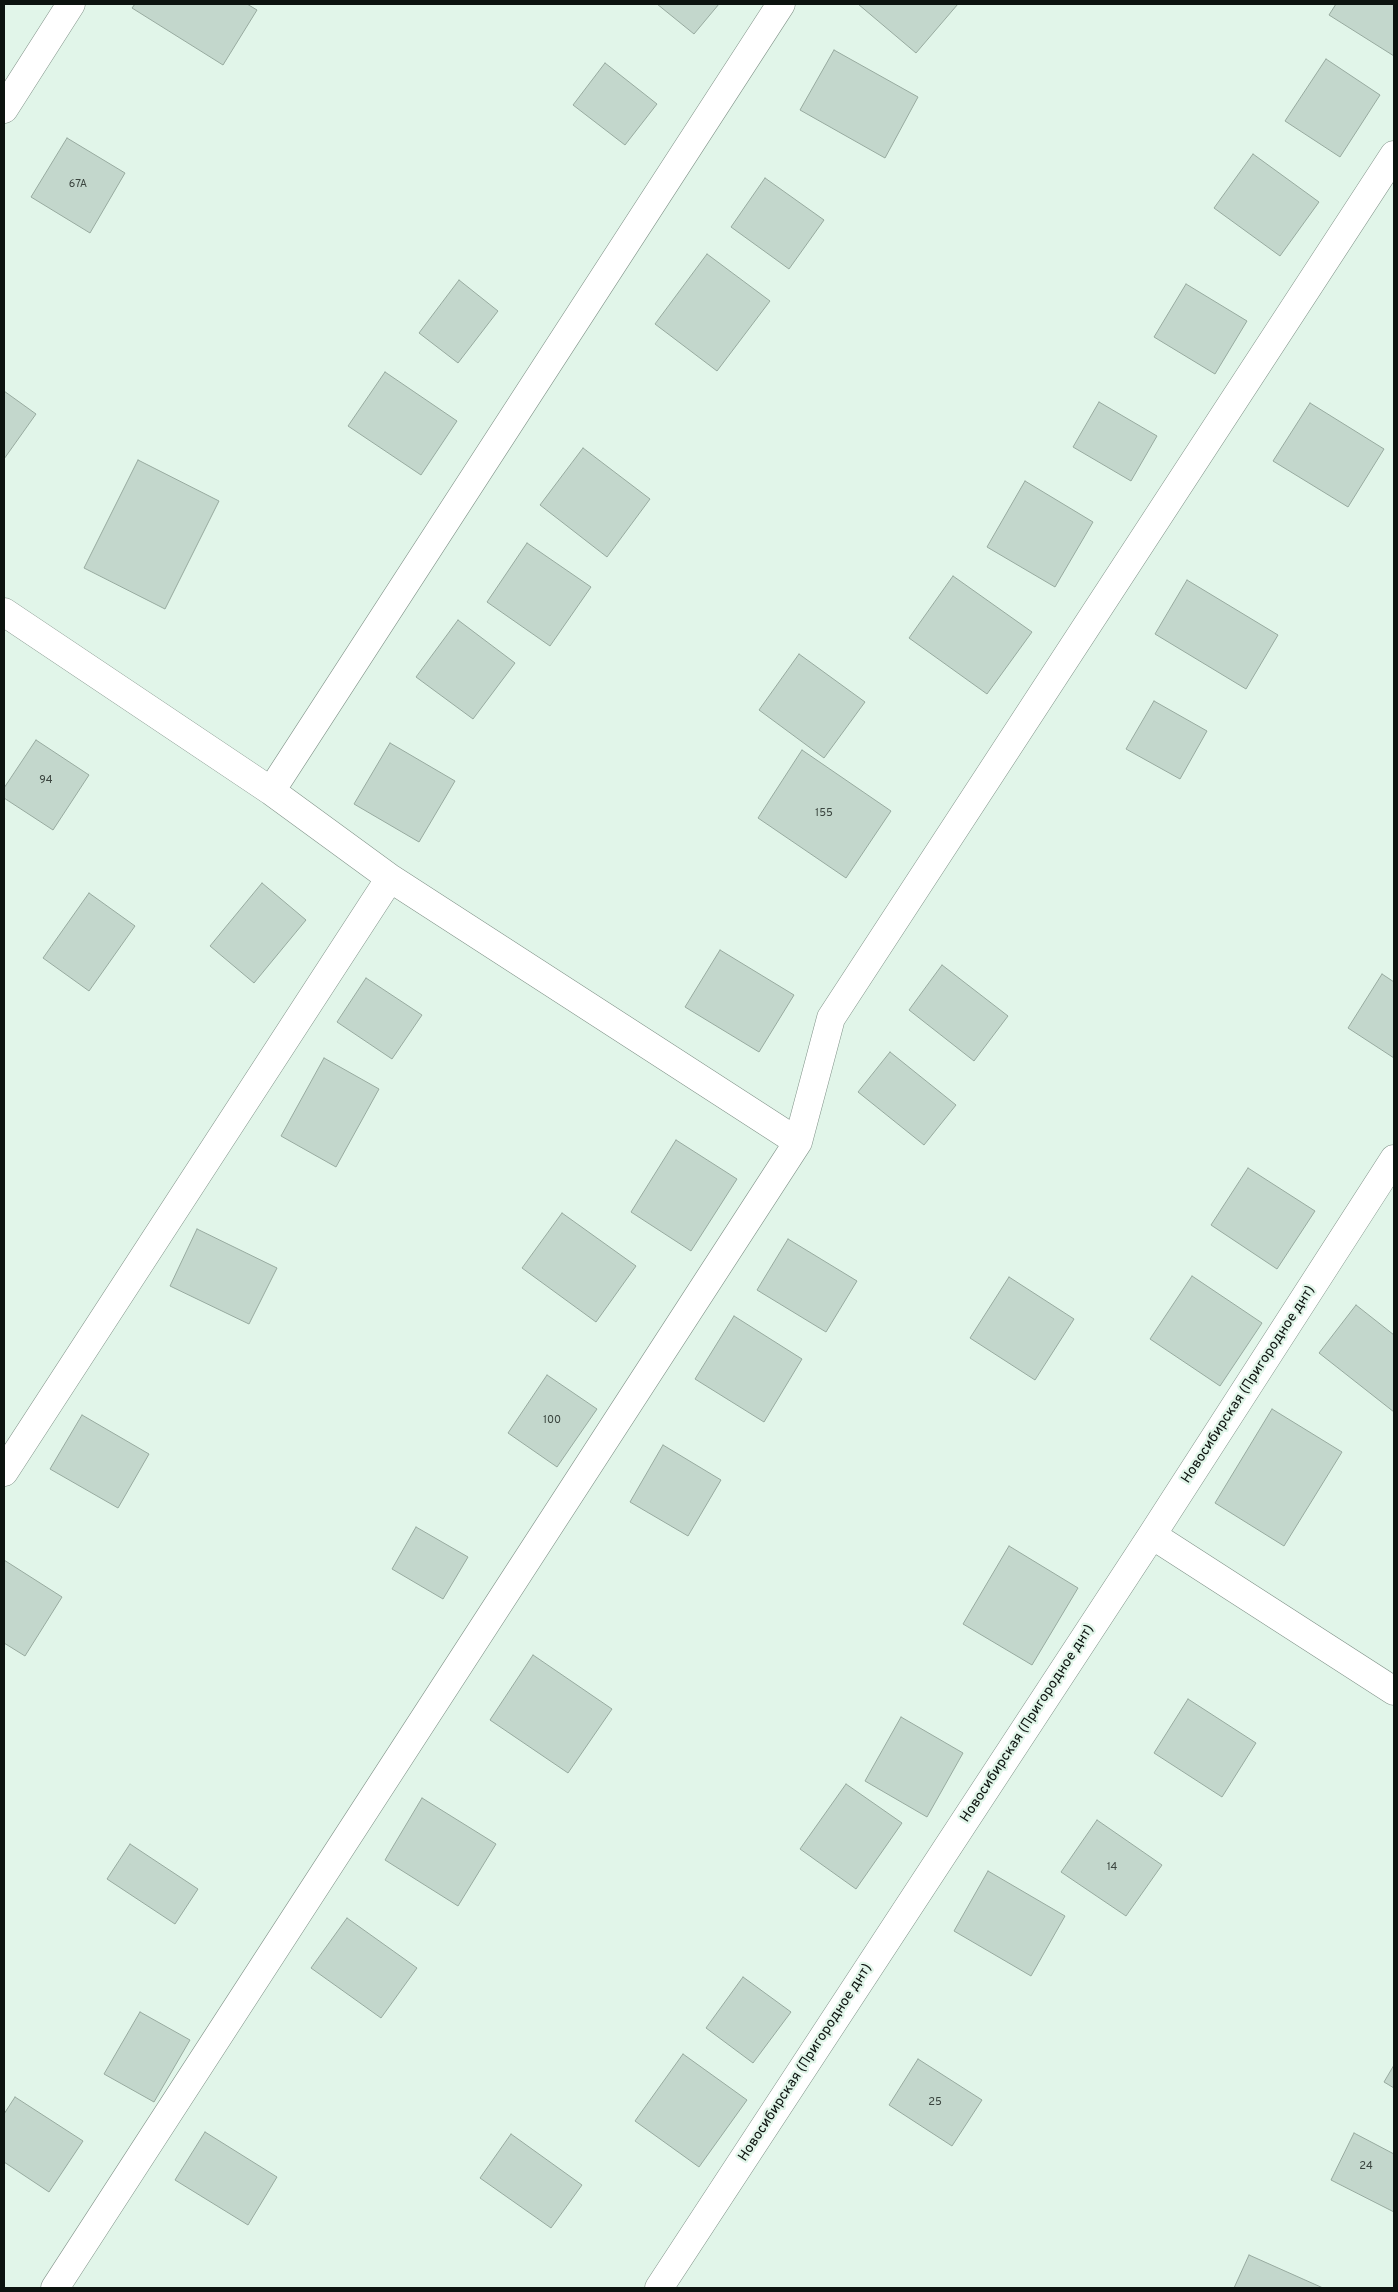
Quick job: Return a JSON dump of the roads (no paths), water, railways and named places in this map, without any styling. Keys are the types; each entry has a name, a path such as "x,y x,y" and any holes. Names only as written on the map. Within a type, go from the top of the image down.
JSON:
{"street":[{"path":"4,109 71,4"},
{"path":"271,791 781,4"},
{"path":"55,2288 798,1142 831,1018 1394,156"},
{"path":"4,612 271,791 390,878 798,1142"},
{"path":"4,1472 390,878"},
{"name":"Новосибирская (Пригородное днт)","path":"659,2288 1152,1535 1394,1159"},
{"path":"1152,1535 1394,1691"}]}
